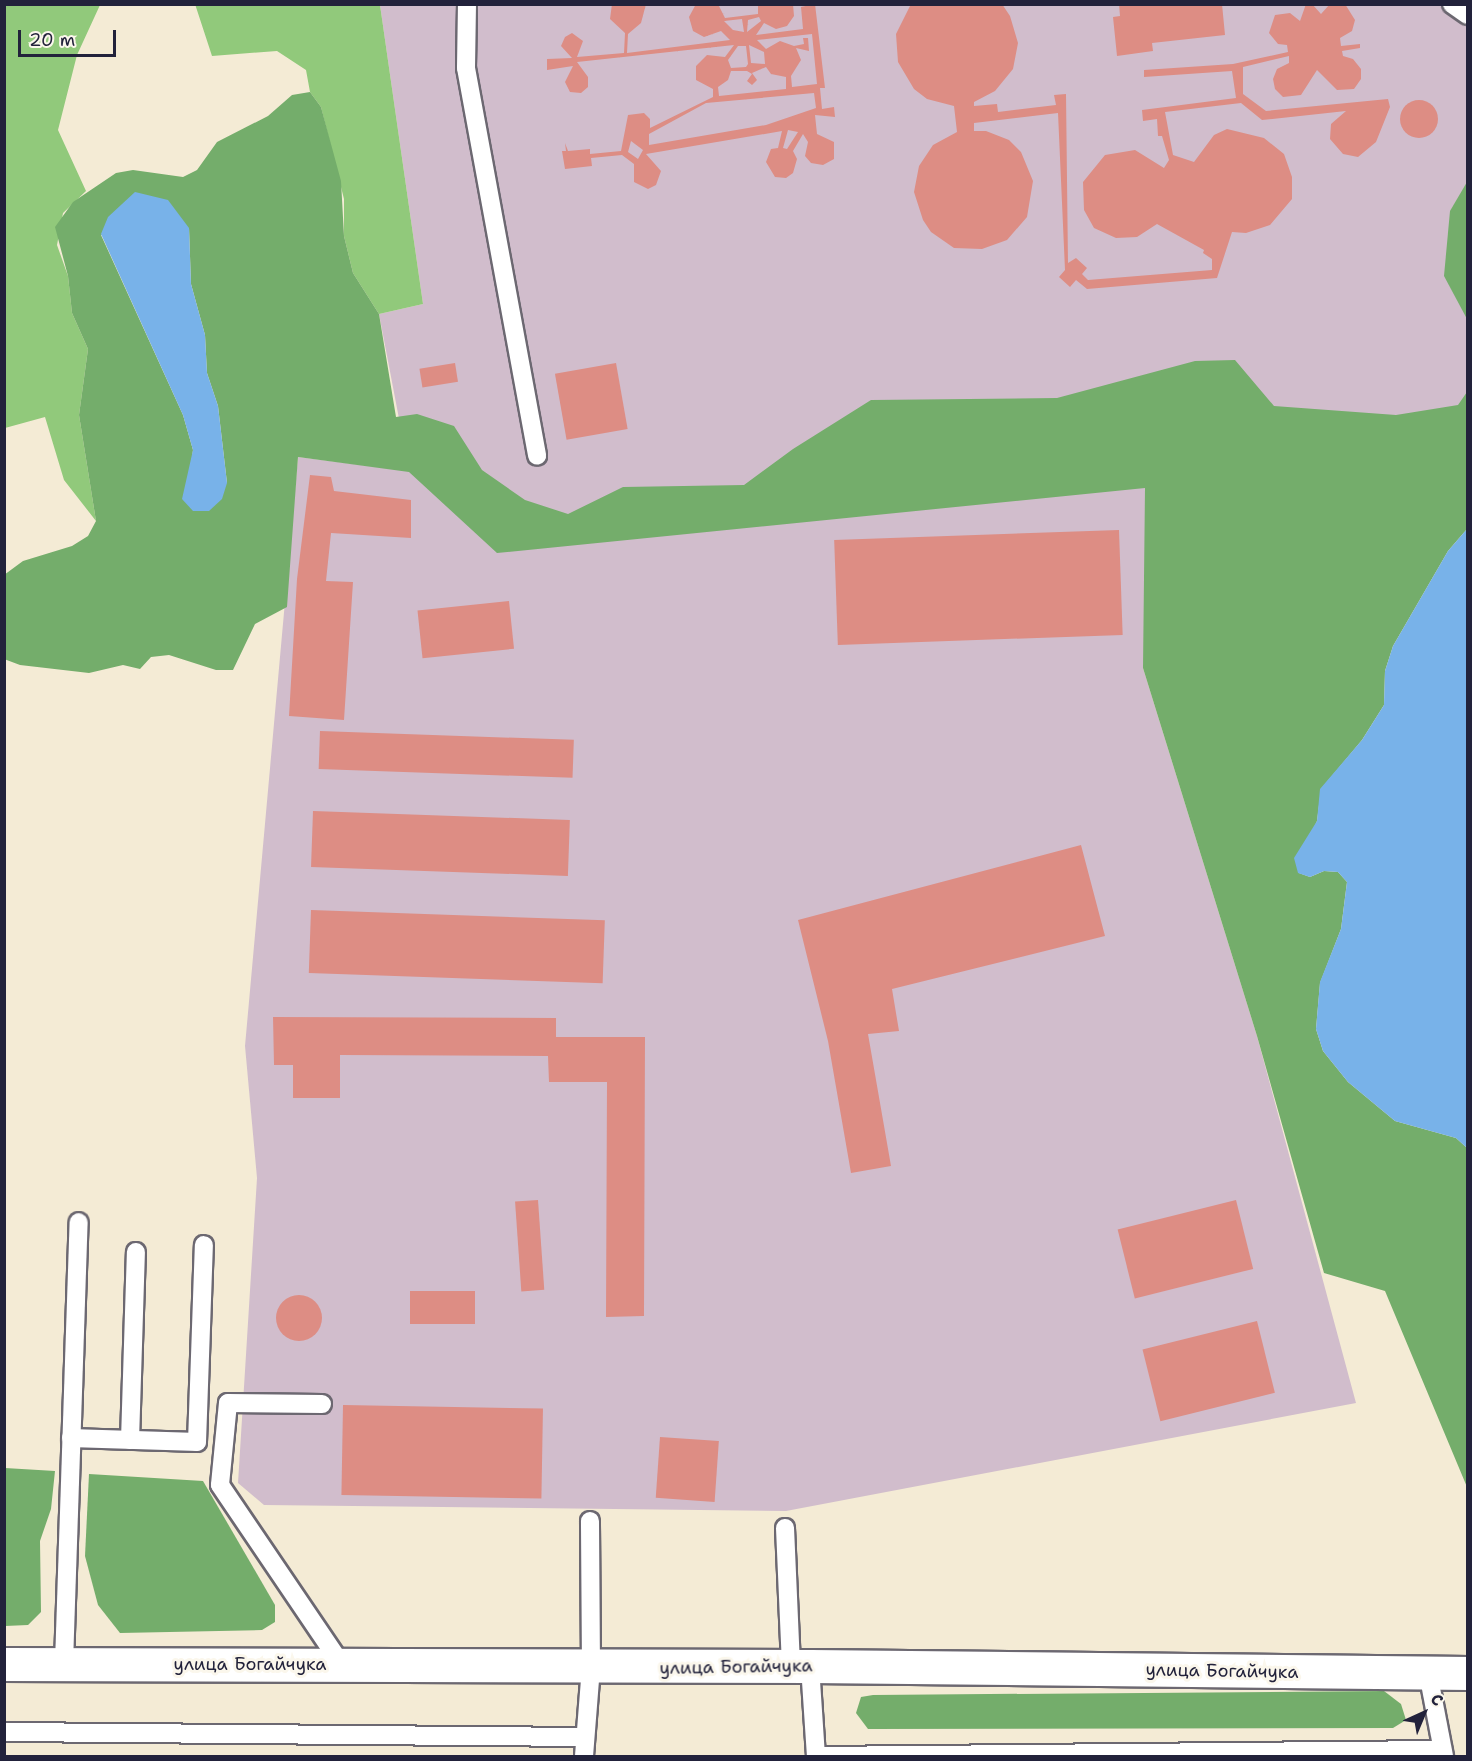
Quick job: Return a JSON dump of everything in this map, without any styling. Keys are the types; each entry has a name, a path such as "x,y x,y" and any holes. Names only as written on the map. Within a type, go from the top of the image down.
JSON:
{"street":[{"name":"улица Богайчука","path":"4,1664 341,1664 591,1668 800,1666 1467,1672"}],"lane":[{"path":"467,4 466,68 537,456"},
{"path":"1452,4 1467,15"},
{"path":"64,1663 79,1222"},
{"path":"71,1438 197,1442 204,1245"},
{"path":"130,1440 136,1252"},
{"path":"322,1404 228,1403 220,1485 341,1664"},
{"path":"584,1756 591,1668 590,1521"},
{"path":"785,1528 800,1666 816,1756 1442,1753 1428,1673"},
{"path":"4,1732 584,1737"}],"shaded area":[{"path":"380,5 1467,5 1467,445 1143,668 1257,1036 1356,1403 786,1511 264,1505 238,1483 257,1178 245,1046 298,457 409,471 379,314 423,304"}],"green space":[{"path":"195,4 380,5 423,304 379,314 353,273 344,236 344,199 321,107 310,92 306,70 277,51 212,56"},
{"path":"5,5 100,5 77,55 58,130 86,191 63,213 57,245 68,276 72,313 88,349 79,415 96,521 64,480 45,417 5,428"},
{"path":"310,92 321,107 341,181 344,236 353,273 379,314 396,417 417,414 454,426 482,470 525,500 568,514 623,487 744,485 793,449 871,400 1057,398 1195,361 1235,360 1274,406 1396,415 1458,405 1467,392 1467,529 1448,551 1393,646 1385,671 1384,705 1362,740 1321,789 1317,821 1298,864 1299,873 1310,877 1324,871 1338,872 1347,882 1341,929 1320,983 1316,1029 1323,1051 1348,1082 1395,1121 1456,1138 1467,1148 1467,1487 1385,1291 1324,1273 1257,1036 1143,668 1145,488 497,553 409,472 298,457 287,607 255,624 233,670 216,670 169,655 151,657 140,669 123,665 89,673 20,665 4,659 4,575 23,561 72,546 88,536 96,521 79,415 88,349 72,313 68,276 55,227 73,202 116,173 133,170 183,177 197,170 217,142 268,116 292,95","holes":["189,228 191,284 205,335 207,373 218,406 227,483 191,465 193,450 183,415 101,235"]},
{"path":"1467,182 1467,319 1444,276 1450,211"},
{"path":"5,1468 55,1471 51,1509 40,1541 41,1612 28,1625 5,1626"},
{"path":"89,1474 203,1481 275,1605 275,1622 262,1630 120,1633 98,1605 85,1556"},
{"path":"1384,1691 1401,1704 1406,1720 1393,1728 868,1729 856,1713 861,1697 873,1695"}],"water":[{"path":"135,192 168,200 189,228 191,284 205,335 207,373 218,406 227,483 222,499 209,511 193,511 182,499 193,450 183,415 101,234 108,217"},
{"path":"1467,529 1467,1148 1456,1138 1395,1121 1348,1082 1323,1051 1316,1029 1320,982 1341,929 1347,882 1338,872 1324,871 1310,877 1298,873 1294,858 1317,821 1320,789 1362,740 1384,705 1385,671 1393,646 1448,551"}],"building":[{"path":"612,4 646,4 641,23 628,34 627,53 730,40 721,31 704,37 693,31 689,17 696,4 718,4 725,18 758,14 758,4 793,4 794,16 787,26 776,29 764,23 756,35 803,29 801,7 815,4 825,88 820,88 822,109 834,107 835,117 815,115 817,134 834,142 834,159 823,165 811,163 805,156 808,142 803,134 793,151 797,159 793,173 786,178 775,177 766,162 771,149 778,148 782,131 646,154 661,171 656,185 648,189 634,182 634,164 622,155 591,158 592,166 565,169 562,151 566,151 565,143 568,151 590,149 590,154 621,151 628,115 644,113 650,119 650,128 713,97 713,89 696,80 696,66 707,55 725,57 734,45 577,62 588,77 588,87 581,93 570,92 565,82 573,66 547,70 547,59 572,58 561,46 565,37 572,33 583,41 577,57 624,53 625,33 610,19","holes":["759,17 761,21 747,32 748,20","742,19 744,32 733,30 724,21","812,34 817,84 792,87 791,76 801,60 796,48 809,51 808,38 803,38 804,44 794,46 780,41 766,49 757,40","749,45 764,52 765,64 751,63","738,46 746,46 748,64 746,67 731,68 728,60","766,67 771,74 786,77 786,89 719,96 718,87 728,80 731,71 747,71 752,74 747,81 752,85 757,80 752,73","814,93 816,108 766,125 649,145 649,134 706,103","788,130 798,132 787,149 783,148","631,141 643,150 638,159 628,152"]},
{"path":"911,4 1002,4 1010,16 1018,43 1013,69 995,91 974,102 974,106 997,104 998,112 1056,105 1054,95 1066,94 1068,263 1076,258 1087,268 1082,274 1088,280 1212,270 1212,259 1203,253 1204,250 1157,224 1137,237 1116,238 1094,228 1084,210 1083,182 1105,155 1135,150 1164,168 1169,160 1162,136 1158,136 1157,119 1143,121 1142,110 1236,98 1232,71 1144,77 1144,70 1233,64 1288,52 1287,45 1278,44 1269,33 1275,15 1290,13 1300,21 1306,4 1312,4 1321,14 1330,4 1345,4 1355,20 1352,31 1340,38 1341,46 1360,44 1360,48 1342,51 1343,56 1353,59 1361,69 1361,79 1354,89 1337,90 1317,70 1301,95 1283,97 1275,89 1273,79 1277,69 1289,63 1289,56 1243,67 1243,94 1266,111 1388,99 1390,107 1376,142 1358,157 1343,154 1330,139 1331,124 1346,111 1262,120 1241,103 1165,112 1173,155 1194,162 1214,135 1227,129 1264,138 1284,154 1292,177 1292,199 1270,225 1246,233 1232,232 1217,278 1087,289 1076,280 1070,287 1059,277 1065,270 1058,113 974,123 974,131 986,131 1009,140 1021,152 1033,181 1027,217 1007,240 982,249 954,248 931,232 923,220 914,192 919,166 933,145 957,132 954,106 927,99 914,89 898,62 896,34"},
{"path":"1119,4 1222,4 1225,35 1152,43 1153,51 1117,56 1113,17 1120,16"},
{"path":"1419,100 1426,101 1432,106 1437,112 1437,126 1432,132 1426,137 1419,138 1412,137 1406,132 1401,126 1400,119 1401,112 1406,106 1412,101"},
{"path":"455,363 458,382 422,387 419,369"},
{"path":"616,363 628,429 567,440 555,374"},
{"path":"310,475 331,477 334,491 411,500 411,538 331,533 326,581 353,582 344,720 289,716 297,579"},
{"path":"1119,530 1123,635 838,645 834,540"},
{"path":"509,601 514,649 423,658 418,611"},
{"path":"320,731 574,740 573,778 319,769"},
{"path":"313,811 570,820 568,876 311,867"},
{"path":"1081,845 1105,936 892,989 899,1031 868,1034 891,1166 851,1173 828,1041 798,920"},
{"path":"311,910 605,920 603,983 309,973"},
{"path":"273,1017 556,1018 556,1037 645,1037 644,1316 606,1317 607,1082 549,1082 548,1056 340,1055 340,1098 293,1098 293,1065 274,1065"},
{"path":"538,1200 544,1290 521,1291 515,1202"},
{"path":"1236,1200 1253,1269 1135,1298 1118,1230"},
{"path":"410,1291 475,1291 475,1324 410,1324"},
{"path":"299,1295 315,1302 322,1318 315,1334 299,1341 283,1334 276,1318 283,1302"},
{"path":"1257,1321 1275,1393 1160,1421 1143,1350"},
{"path":"343,1405 543,1408 541,1498 341,1495"},
{"path":"660,1437 719,1441 715,1502 656,1498"}]}
